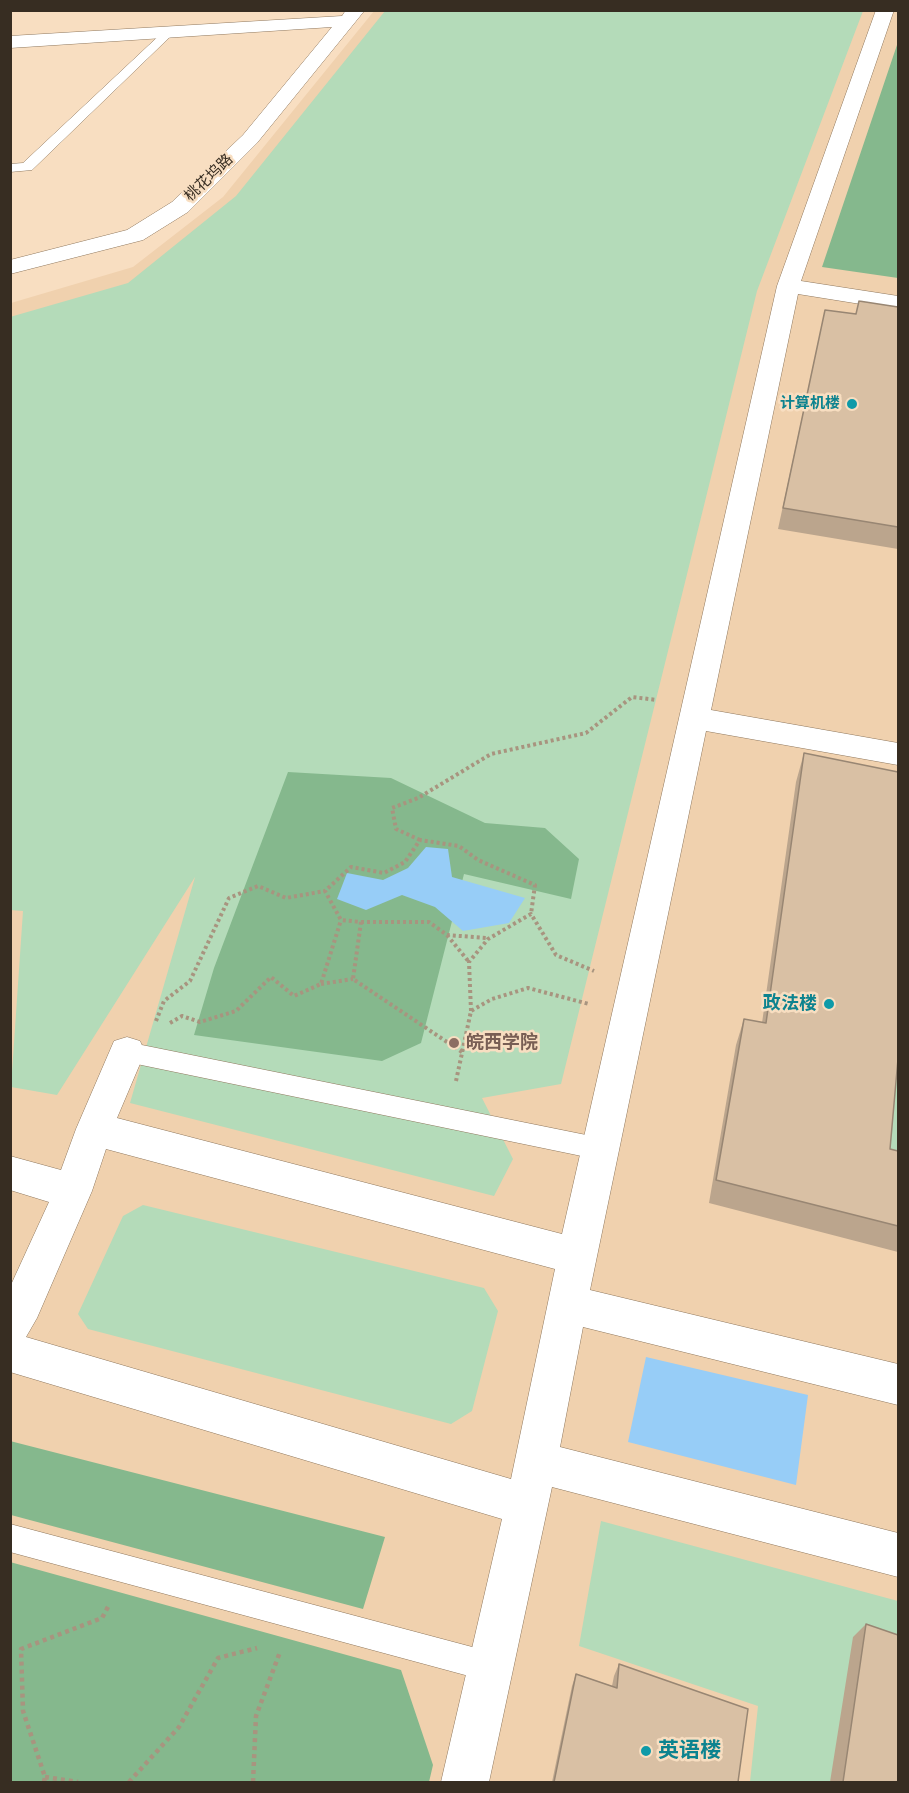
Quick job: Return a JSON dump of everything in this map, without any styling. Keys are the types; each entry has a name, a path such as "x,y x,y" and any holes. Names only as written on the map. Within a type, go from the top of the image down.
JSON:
{"street":[{"path":"465,1782 532,1484 577,1256 788,286 885,10"},
{"path":"10,42 169,32 351,16"},
{"name":"桃花坞路","path":"10,267 135,235 180,207 250,138 351,16"},
{"path":"788,286 898,303"},
{"path":"696,712 898,754"},
{"path":"15,1310 73,1191 94,1129 138,1047"},
{"path":"94,1129 577,1256"},
{"path":"10,1173 73,1191"},
{"path":"568,1304 898,1385"},
{"path":"10,1352 532,1484 898,1555"}],"lane":[{"path":"10,168 27,167 169,32"},
{"path":"138,1047 601,1149"},
{"path":"10,1538 491,1667"}],"path":[{"path":"633,1002 556,956 531,914 535,885 478,860 459,846 420,840 396,829 392,808 418,798 491,754 586,733 632,697 696,712"},
{"path":"138,1047 164,1001 190,981 229,898 258,886 286,898 325,891 351,867 384,873 405,862 420,840"},
{"path":"321,984 341,920 325,891"},
{"path":"469,962 488,939 531,914"},
{"path":"341,920 429,922 447,935 469,962 471,1011 448,1116"},
{"path":"353,979 361,922"},
{"path":"447,935 488,939"},
{"path":"138,1047 182,1016 200,1022 236,1011 271,977 294,996 321,984 353,979 462,1052"},
{"path":"471,1011 492,999 528,988 633,1002"},
{"path":"78,1782 45,1780 23,1711 21,1648 102,1618 126,1569"},
{"path":"253,1782 256,1716 296,1615"},
{"path":"129,1782 179,1726 218,1658 285,1641"}],"shaded area":[{"name":"皖西学院","path":"374,11 898,11 898,1782 11,1782 11,303 133,267 223,197"}],"green space":[{"path":"385,11 863,11 757,291 561,1084 482,1098 513,1159 494,1196 130,1103 195,877 57,1095 11,1087 23,911 10,910 10,317 128,283 236,196"},
{"path":"898,42 898,278 822,267"},
{"path":"288,772 391,778 485,823 545,828 579,859 571,899 464,874 421,1043 382,1061 194,1035 214,968"},
{"path":"898,964 898,1177 878,1172"},
{"path":"143,1205 484,1288 498,1311 472,1411 451,1424 88,1329 78,1314 123,1216"},
{"path":"10,1441 385,1537 363,1609 11,1515"},
{"path":"601,1521 898,1601 898,1782 750,1782 758,1706 579,1646"},
{"path":"10,1562 401,1670 433,1765 429,1782 11,1782"}],"water":[{"path":"426,847 448,849 452,877 525,898 509,923 463,931 435,907 402,895 366,910 337,899 347,873 383,880 408,868"},
{"path":"646,1357 808,1395 796,1485 628,1442"}],"building":[{"name":"计算机楼","path":"859,301 898,307 898,527 783,508 825,310 856,314"},
{"name":"政法楼","path":"804,753 898,772 898,1059 890,1149 898,1151 898,1226 716,1180 744,1019 766,1023"},
{"path":"866,1624 898,1635 898,1782 843,1782"},
{"name":"英语楼","path":"619,1664 748,1709 738,1782 554,1782 576,1674 617,1688"}],"place":[{"name":"计算机楼","path":"852,404"},
{"name":"政法楼","path":"829,1004"},
{"name":"皖西学院","path":"454,1043"},
{"name":"英语楼","path":"646,1751"}]}
